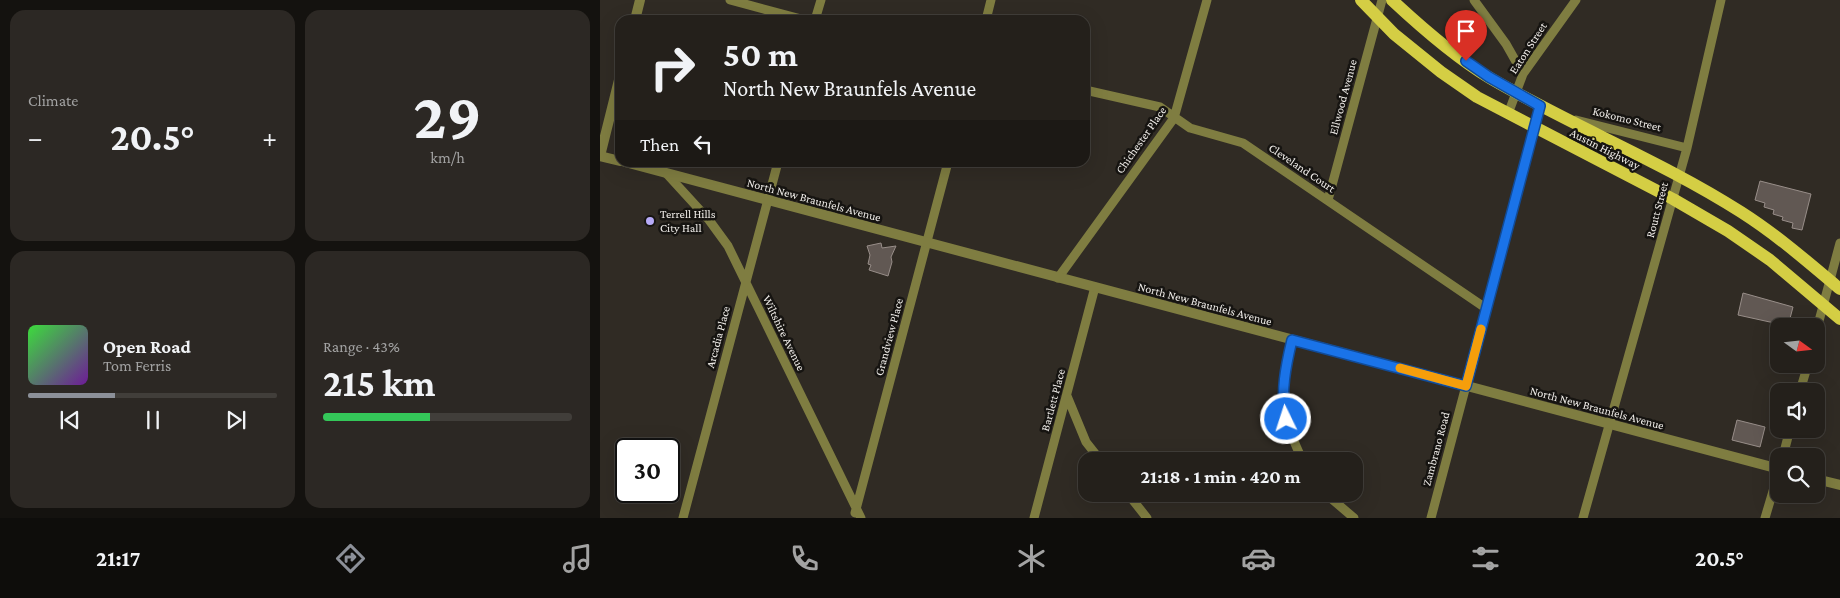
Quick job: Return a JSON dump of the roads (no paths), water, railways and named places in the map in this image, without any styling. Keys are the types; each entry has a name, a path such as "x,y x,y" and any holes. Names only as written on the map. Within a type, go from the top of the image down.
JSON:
{"main road":[{"name":"Austin Highway","path":"1361,0 1394,34 1441,72 1477,97 1673,199 1728,231 1770,260 1840,319"},
{"name":"Austin Highway","path":"1392,0 1455,53 1489,77 1540,106 1679,176 1740,211 1777,236 1835,285"}],"street":[{"path":"636,15 640,0"},
{"path":"730,0 786,15"},
{"path":"816,15 821,0"},
{"path":"987,15 991,0"},
{"name":"Chichester Place","path":"1058,278 1174,118 1207,0"},
{"name":"Ellwood Avenue","path":"1328,200 1382,0"},
{"path":"1474,0 1506,44 1523,74"},
{"name":"Eaton Street","path":"1508,114 1523,74 1576,0"},
{"name":"Routt Street","path":"1584,518 1687,148 1721,0"},
{"name":"Cleveland Court","path":"1090,91 1160,107 1190,128 1242,143 1486,308"},
{"path":"615,96 600,156 615,160"},
{"name":"Zambrano Road","path":"1431,518 1540,106"},
{"name":"Kokomo Street","path":"1562,116 1687,148"},
{"name":"North New Braunfels Avenue","path":"644,167 1770,468"},
{"name":"Arcadia Place","path":"683,518 777,167"},
{"name":"Grandview Place","path":"857,516 947,167"},
{"name":"Wiltshire Avenue","path":"666,173 709,220 728,246 857,516"},
{"path":"1820,318 1824,305 1835,285 1840,244"},
{"name":"Bartlett Place","path":"1034,518 1096,287"},
{"path":"1292,340 1286,365 1284,409 1288,429 1299,452"},
{"path":"1067,396 1086,442 1094,452"},
{"path":"1825,481 1840,485"},
{"path":"1765,518 1770,501"},
{"path":"1134,502 1147,518"},
{"path":"1335,502 1354,518"}],"place":[{"name":"Terrell Hills City Hall","path":"650,221"}]}
